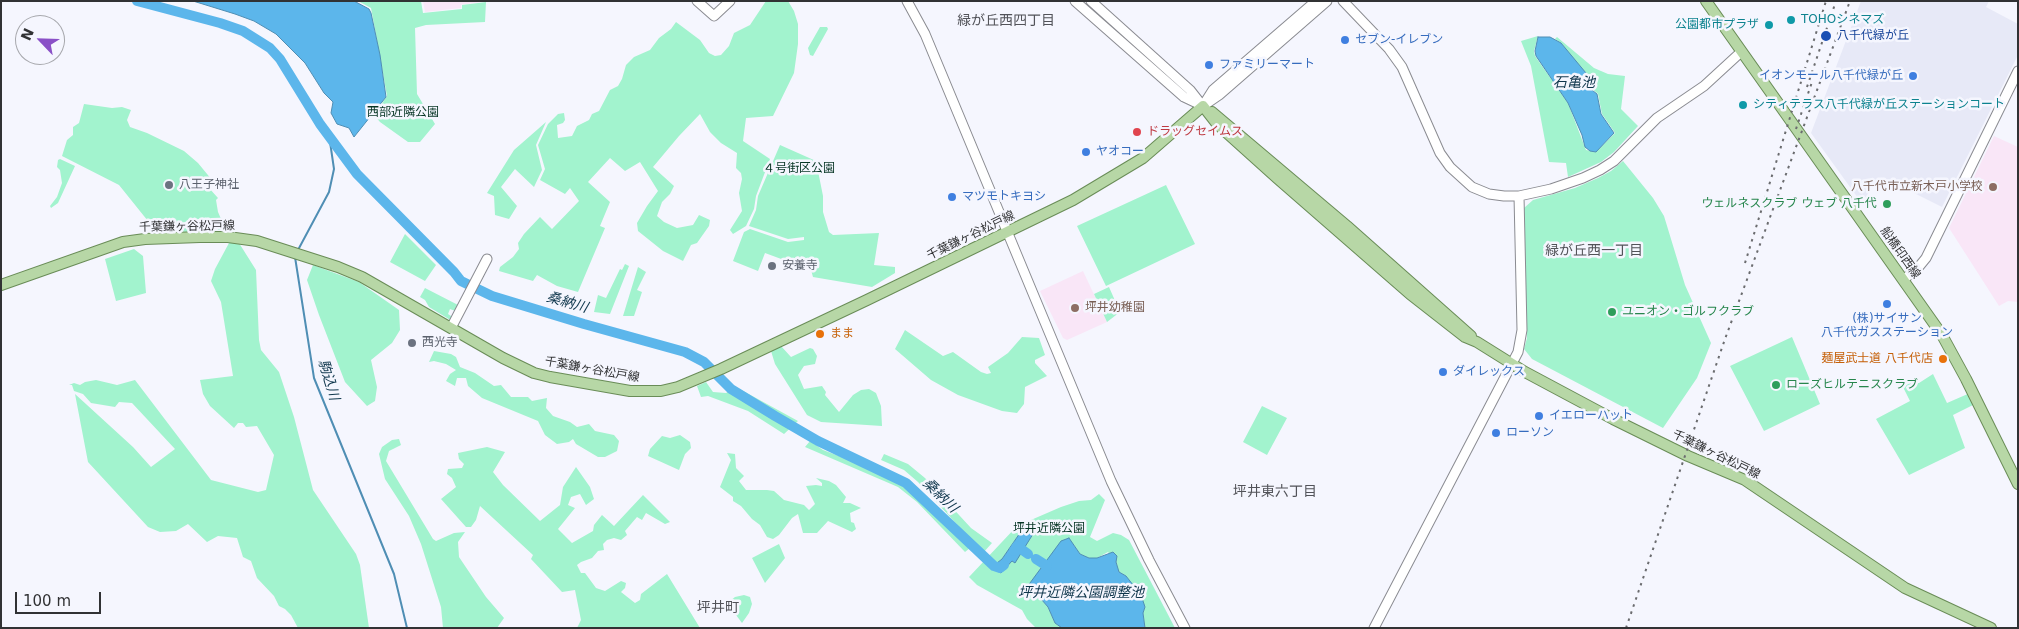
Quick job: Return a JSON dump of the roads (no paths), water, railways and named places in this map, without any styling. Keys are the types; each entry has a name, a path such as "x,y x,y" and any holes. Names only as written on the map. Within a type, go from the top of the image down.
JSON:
{"main road":[{"name":"船橋印西線","path":"1706,1 1904,280 1955,358 2018,484"},
{"name":"千葉鎌ヶ谷松戸線","path":"1,285 110,246 133,240 228,237 257,240 362,277 521,367 550,377 630,391 650,392 678,387 705,376 1073,200 1133,164 1203,106 1217,124 1410,294 1465,337 1613,419 1688,456 1745,480 1905,588 1991,628"}],"street":[{"path":"697,1 714,16 730,1"},
{"path":"907,1 924,34 1111,481 1149,560 1185,628"},
{"path":"1075,1 1184,97 1203,106"},
{"path":"1091,1 1190,90 1203,106"},
{"path":"1203,106 1213,90 1316,1"},
{"path":"1203,106 1219,95 1327,1"},
{"path":"1343,1 1390,49 1402,67 1440,152 1450,167 1472,187 1489,194 1519,196 1551,189 1600,170 1614,160 1657,118 1704,86 1741,52"},
{"path":"1904,280 1918,269 1926,258 2018,71"},
{"path":"1374,628 1512,364 1519,346 1522,330 1519,196"},
{"path":"451,328 487,259"}],"water":[{"path":"193,1 354,1 369,9 371,13 386,97 354,137 349,128 337,124 331,113 333,102 324,93 305,63 276,34 254,21"},
{"name":"石亀池","path":"1538,37 1550,37 1561,43 1591,81 1592,90 1597,94 1601,114 1614,133 1596,152 1590,151 1585,147 1582,135 1568,103 1536,56 1535,51"},
{"path":"1026,529 1033,534 1015,563 1012,561 1001,573 990,567 993,562 997,563 1002,559 1022,530"},
{"name":"坪井近隣公園調整池","path":"1069,538 1080,554 1089,558 1097,558 1113,552 1117,556 1116,562 1119,572 1126,576 1141,595 1145,607 1143,613 1145,628 1062,628 1055,623 1048,607 1035,592 1027,587 1061,541"}],"waterway":[{"name":"桑納川","path":"137,1 243,31 270,48 280,59 320,124 357,174 461,281 492,296 685,352 704,362 731,389 775,416 818,441 906,483 994,566 1000,568 1004,565"},
{"name":"駒込川","path":"298,250 329,192 334,169 329,135"},
{"name":"駒込川","path":"295,257 314,378 394,574 407,628"},
{"name":"桑納川","path":"1014,551 1017,546 1028,554"},
{"name":"桑納川","path":"1036,559 1047,566"}],"railway":[{"path":"1745,263 1826,1"},
{"path":"1807,87 1836,1"},
{"path":"1626,628 1725,339 1850,1"},
{"path":"1796,129 1812,82"}],"place":[{"name":"TOHOシネマズ","path":"1791,20"},
{"name":"公園都市プラザ","path":"1769,25"},
{"name":"八千代緑が丘","path":"1826,36"},
{"name":"セブン-イレブン","path":"1345,40"},
{"name":"ファミリーマート","path":"1209,65"},
{"name":"イオンモール八千代緑が丘","path":"1913,76"},
{"name":"シティテラス八千代緑が丘ステーションコート","path":"1743,105"},
{"name":"ドラッグセイムス","path":"1137,132"},
{"name":"ヤオコー","path":"1086,152"},
{"name":"八王子神社","path":"169,185"},
{"name":"八千代市立新木戸小学校","path":"1993,187"},
{"name":"マツモトキヨシ","path":"952,197"},
{"name":"ウェルネスクラブ ウェブ 八千代","path":"1887,204"},
{"name":"安養寺","path":"772,266"},
{"name":"(株)サイサン 八千代ガスステーション","path":"1887,304"},
{"name":"坪井幼稚園","path":"1075,308"},
{"name":"ユニオン・ゴルフクラブ","path":"1612,312"},
{"name":"まま","path":"820,334"},
{"name":"西光寺","path":"412,343"},
{"name":"麺屋武士道 八千代店","path":"1943,359"},
{"name":"ダイレックス","path":"1443,372"},
{"name":"ローズヒルテニスクラブ","path":"1776,385"},
{"name":"イエローハット","path":"1539,416"},
{"name":"ローソン","path":"1496,433"}],"district":[{"name":"緑が丘西四丁目","path":"1006,21"},
{"name":"緑が丘西一丁目","path":"1594,251"},
{"name":"坪井東六丁目","path":"1275,492"},
{"name":"坪井町","path":"718,608"}],"park label":[{"name":"西部近隣公園","path":"403,113"},
{"name":"４号街区公園","path":"799,169"},
{"name":"坪井近隣公園","path":"1049,529"}]}
